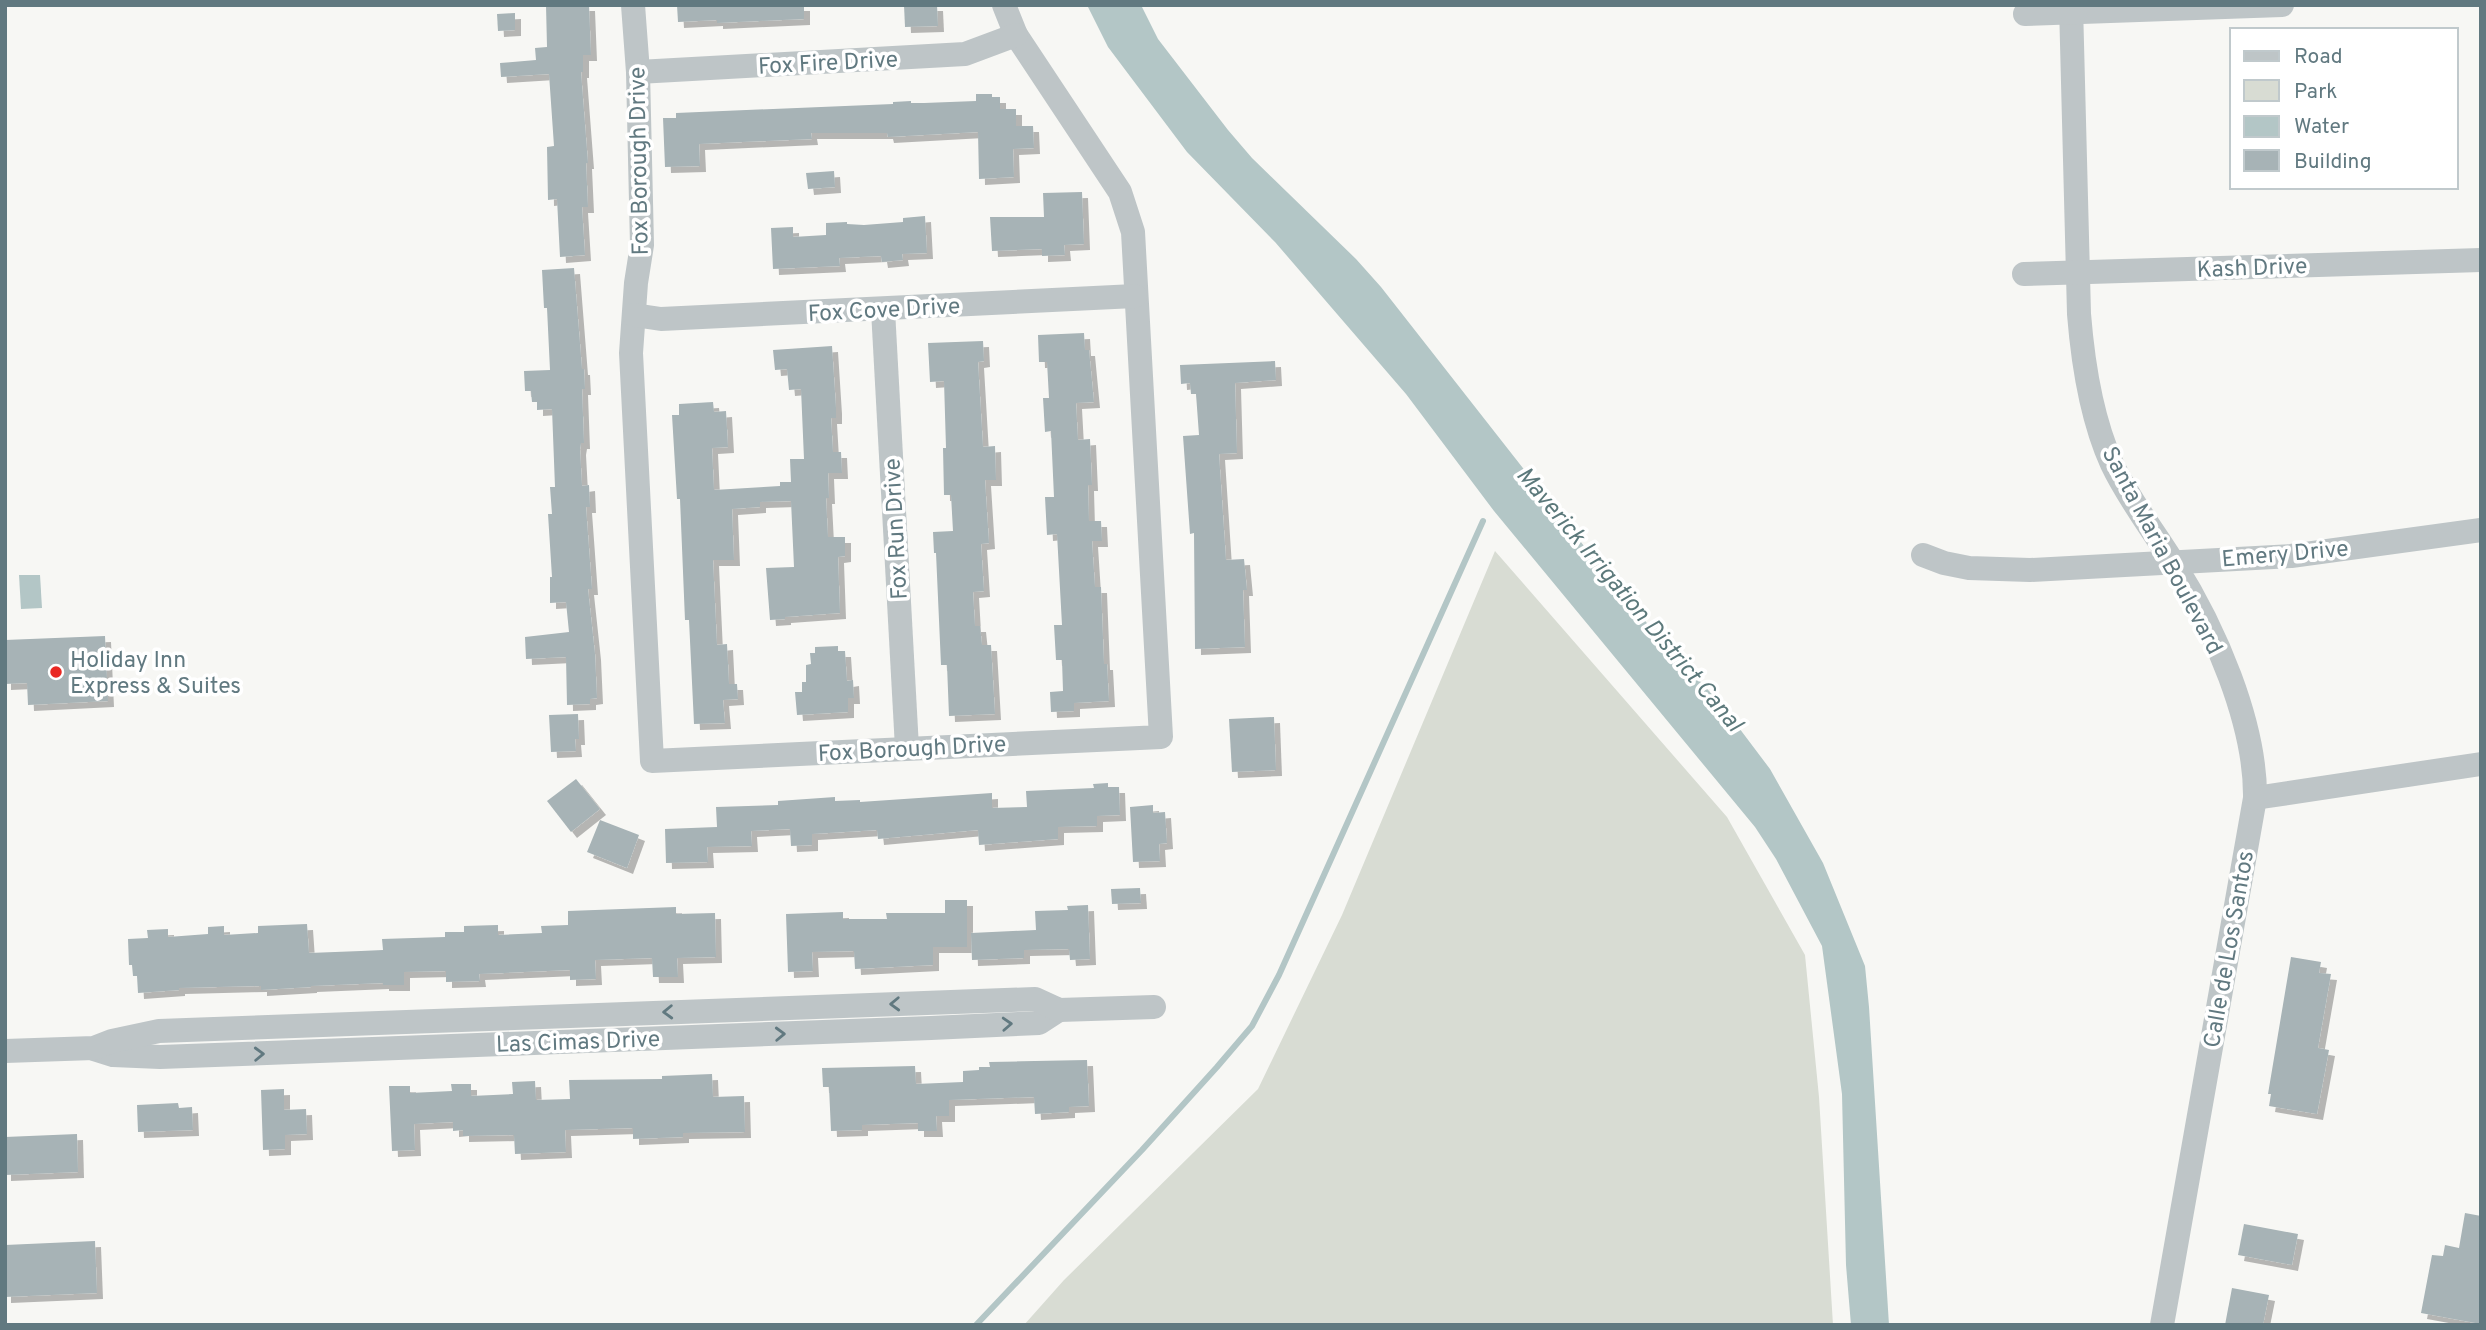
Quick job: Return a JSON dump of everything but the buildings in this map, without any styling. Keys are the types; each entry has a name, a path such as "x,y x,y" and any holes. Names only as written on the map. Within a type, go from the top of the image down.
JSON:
{"street":[{"name":"Fox Borough Drive","path":"633,5 638,72 642,245 631,353 652,761 1161,737 1133,232 1120,192 1016,35 1004,5"},
{"path":"2025,14 2071,9 2282,5"},
{"name":"Santa Maria Boulevard","path":"2071,9 2077,272 2083,355 2095,414 2111,462 2134,506 2174,563 2220,649 2248,740 2255,775 2255,798"},
{"name":"Fox Fire Drive","path":"638,72 965,54 1016,35"},
{"name":"Kash Drive","path":"2024,274 2481,260"},
{"name":"Fox Cove Drive","path":"634,315 661,319 1135,296"},
{"name":"Fox Run Drive","path":"883,310 907,748"},
{"name":"Emery Drive","path":"1923,555 1969,569 1997,571 2291,556 2481,530"},
{"path":"2255,798 2481,764"},
{"name":"Calle de Los Santos","path":"2162,1325 2255,798"},
{"name":"Las Cimas Drive","path":"5,1051 94,1048 112,1041 170,1031 293,1026 1035,999 1059,1010 1154,1007"},
{"path":"930,1002 931,1028"},
{"path":"823,1006 824,1032"},
{"path":"726,1010 727,1036"},
{"name":"Las Cimas Drive","path":"94,1048 113,1055 172,1057 931,1028 1039,1023 1059,1010"},
{"path":"622,1014 623,1040"},
{"path":"541,1017 542,1043"},
{"path":"476,1019 477,1045"},
{"path":"414,1022 415,1048"},
{"path":"351,1024 351,1050"},
{"path":"293,1026 295,1052"},
{"path":"222,1029 223,1055"},
{"path":"170,1031 172,1057"}],"green space":[{"path":"1495,551 1727,817 1805,955 1819,1097 1833,1325 1024,1325 1064,1280 1258,1089 1342,915"}],"water":[{"path":"1087,5 1141,5 1158,39 1228,130 1252,158 1356,259 1381,287 1595,560 1651,628 1721,704 1770,769 1823,863 1865,966 1889,1325 1851,1325 1846,1265 1842,1094 1822,946 1776,859 1755,827 1494,511 1406,394 1275,242 1187,152 1108,47"},
{"path":"19,575 40,575 42,608 21,609"}],"waterway":[{"path":"976,1325 1142,1150 1252,1026 1279,975 1483,521"}],"place":[{"name":"Holiday Inn Express & Suites","path":"56,672"}],"water label":[{"name":"Maverick Irrigation District Canal","path":"1630,599"}]}
